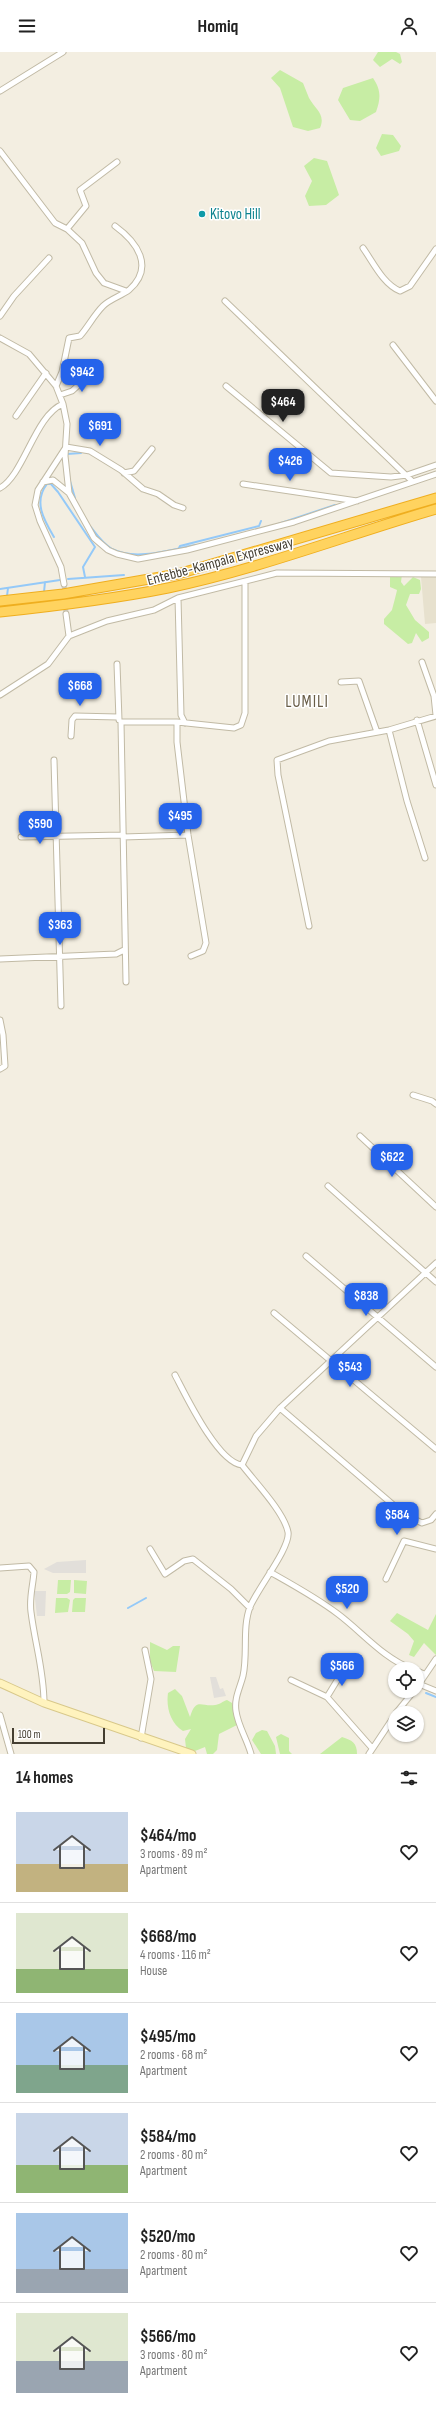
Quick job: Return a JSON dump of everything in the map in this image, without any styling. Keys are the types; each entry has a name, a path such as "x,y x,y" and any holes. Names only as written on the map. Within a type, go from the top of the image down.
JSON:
{"highway":[{"name":"Entebbe-Kampala Expressway","path":"0,601 63,594 178,574 436,498"},
{"name":"Entebbe-Kampala Expressway","path":"0,612 66,606 169,588 266,563 436,509"}],"main road":[{"path":"0,1683 44,1704 192,1754"}],"street":[{"path":"0,91 63,52"},
{"path":"0,151 55,223 67,229 82,242 94,269 104,282 126,291"},
{"path":"67,229 86,206 80,190 117,162"},
{"path":"56,386 62,372 69,338 80,336 101,308 126,291 136,282 142,263 136,245 115,226"},
{"path":"363,248 393,288 400,291 410,286 436,249"},
{"path":"0,316 14,296 49,258"},
{"path":"225,301 404,475 412,481"},
{"path":"0,338 29,354 56,386 63,404 67,424 65,456 69,493"},
{"path":"393,345 436,401"},
{"path":"60,395 72,391 94,371"},
{"path":"16,416 46,373"},
{"path":"226,386 331,473 390,477 404,475 436,465"},
{"path":"0,488 8,484 25,453 54,409 63,404"},
{"path":"66,447 90,451 124,473 143,488 158,494 174,505 183,508"},
{"path":"64,584 61,567 40,521 35,505 38,490 42,482 66,447"},
{"path":"124,473 134,471 152,448"},
{"path":"42,482 53,480 69,493 94,538 108,550 138,559 186,550 294,522 436,474"},
{"path":"242,484 358,501"},
{"path":"0,695 48,664 69,636 107,621 154,610 178,598 285,572 436,574"},
{"path":"121,722 185,722 212,728 234,728 244,721 245,582"},
{"path":"178,598 181,715 185,722"},
{"path":"66,614 69,636"},
{"path":"308,926 277,768 277,760 328,741 389,730 418,720 436,716 434,696 422,662"},
{"path":"117,664 118,717 121,722 124,950 126,982"},
{"path":"340,682 359,681 377,732"},
{"path":"71,736 72,720 75,716 118,717"},
{"path":"418,720 436,785"},
{"path":"177,722 177,742 188,835 206,943 203,951 191,956"},
{"path":"389,730 407,801 425,858"},
{"path":"54,760 58,835 61,1006"},
{"path":"21,837 58,835 188,835"},
{"path":"0,958 116,954 124,950"},
{"path":"0,1020 3,1035 5,1066 0,1069"},
{"path":"413,1095 432,1101 436,1104"},
{"path":"360,1136 436,1207"},
{"path":"328,1186 436,1282"},
{"path":"306,1256 380,1317 436,1367"},
{"path":"242,1464 256,1436 280,1408 330,1360 380,1317 436,1263"},
{"path":"274,1313 436,1450"},
{"path":"176,1375 203,1424 226,1457 237,1464 242,1464 275,1507 286,1524 288,1533 286,1544 258,1590 250,1608 243,1676 235,1703 239,1722 248,1741 251,1754"},
{"path":"280,1408 405,1515 422,1523 431,1520 436,1514"},
{"path":"386,1579 404,1541 436,1549"},
{"path":"150,1549 165,1574 184,1560 193,1560 232,1589 250,1608"},
{"path":"0,1568 29,1566 34,1572 30,1587 30,1611 44,1679 44,1704"},
{"path":"270,1572 316,1598 398,1662"},
{"path":"141,1738 151,1679 145,1650"},
{"path":"424,1674 436,1659"},
{"path":"327,1697 344,1669"},
{"path":"291,1680 327,1697 372,1748"},
{"path":"424,1688 436,1691"},
{"path":"402,1706 409,1698"},
{"path":"0,1715 12,1754"},
{"path":"369,1754 388,1725"}],"shaded area":[{"path":"436,576 436,623 425,624 421,577"},
{"path":"86,1560 86,1573 53,1573 44,1569 57,1562"},
{"path":"34,1591 46,1591 45,1616 37,1616"},
{"path":"210,1677 216,1677 220,1689 223,1688 226,1696 214,1698"}],"green space":[{"path":"378,52 396,52 400,54 402,62 400,64 392,59 380,67 373,60"},
{"path":"280,70 303,83 309,98 321,115 322,119 320,128 308,131 293,127 280,88 271,78"},
{"path":"373,78 379,90 379,102 376,112 360,121 350,120 338,100 343,88"},
{"path":"382,134 393,135 401,146 399,151 381,156 376,148"},
{"path":"314,158 327,161 339,195 326,205 309,206 305,196 312,181 304,166"},
{"path":"402,574 401,582 404,586 413,577 420,580 421,589 419,594 410,594 406,605 415,620 429,632 429,638 422,642 416,633 412,643 408,644 384,624 384,619 392,610 397,590 390,587 390,576"},
{"path":"58,1580 71,1580 70,1592 67,1594 57,1594"},
{"path":"74,1580 87,1581 86,1594 74,1593"},
{"path":"56,1598 67,1598 70,1600 68,1612 55,1613"},
{"path":"75,1598 86,1598 85,1612 72,1612 73,1600"},
{"path":"397,1613 428,1630 436,1614 436,1655 424,1643 414,1657 409,1655 414,1641 408,1634 390,1621"},
{"path":"150,1642 167,1650 173,1646 180,1646 176,1672 154,1671 150,1661"},
{"path":"175,1689 182,1696 190,1717 194,1707 200,1704 216,1705 227,1700 232,1703 237,1725 219,1734 217,1750 213,1754 207,1754 205,1747 195,1751 186,1748 185,1739 191,1729 183,1731 179,1728 172,1719 168,1709 168,1693"},
{"path":"262,1730 267,1731 275,1746 276,1754 261,1754 252,1740 256,1733"},
{"path":"281,1734 289,1738 289,1751 292,1754 280,1754 276,1737"},
{"path":"342,1737 353,1742 356,1747 357,1754 320,1754"}],"waterway":[{"path":"67,454 81,453"},
{"path":"70,481 75,498"},
{"path":"54,537 44,518 40,504 43,491 47,484 51,484 58,492 95,547 83,567 85,577"},
{"path":"278,524 335,505"},
{"path":"179,548 180,546 259,526 261,521"},
{"path":"90,526 100,539 112,549 131,554 164,552 195,545"},
{"path":"68,579 124,575"},
{"path":"0,589 60,580"},
{"path":"44,592 45,582"},
{"path":"7,596 8,588"},
{"path":"128,1608 146,1598"},
{"path":"426,1693 436,1697"}],"tunnel":[{"path":"64,584 66,614"}],"place":[{"name":"Kitovo Hill","path":"202,214"}],"district":[{"name":"LUMILI","path":"307,701"}]}
